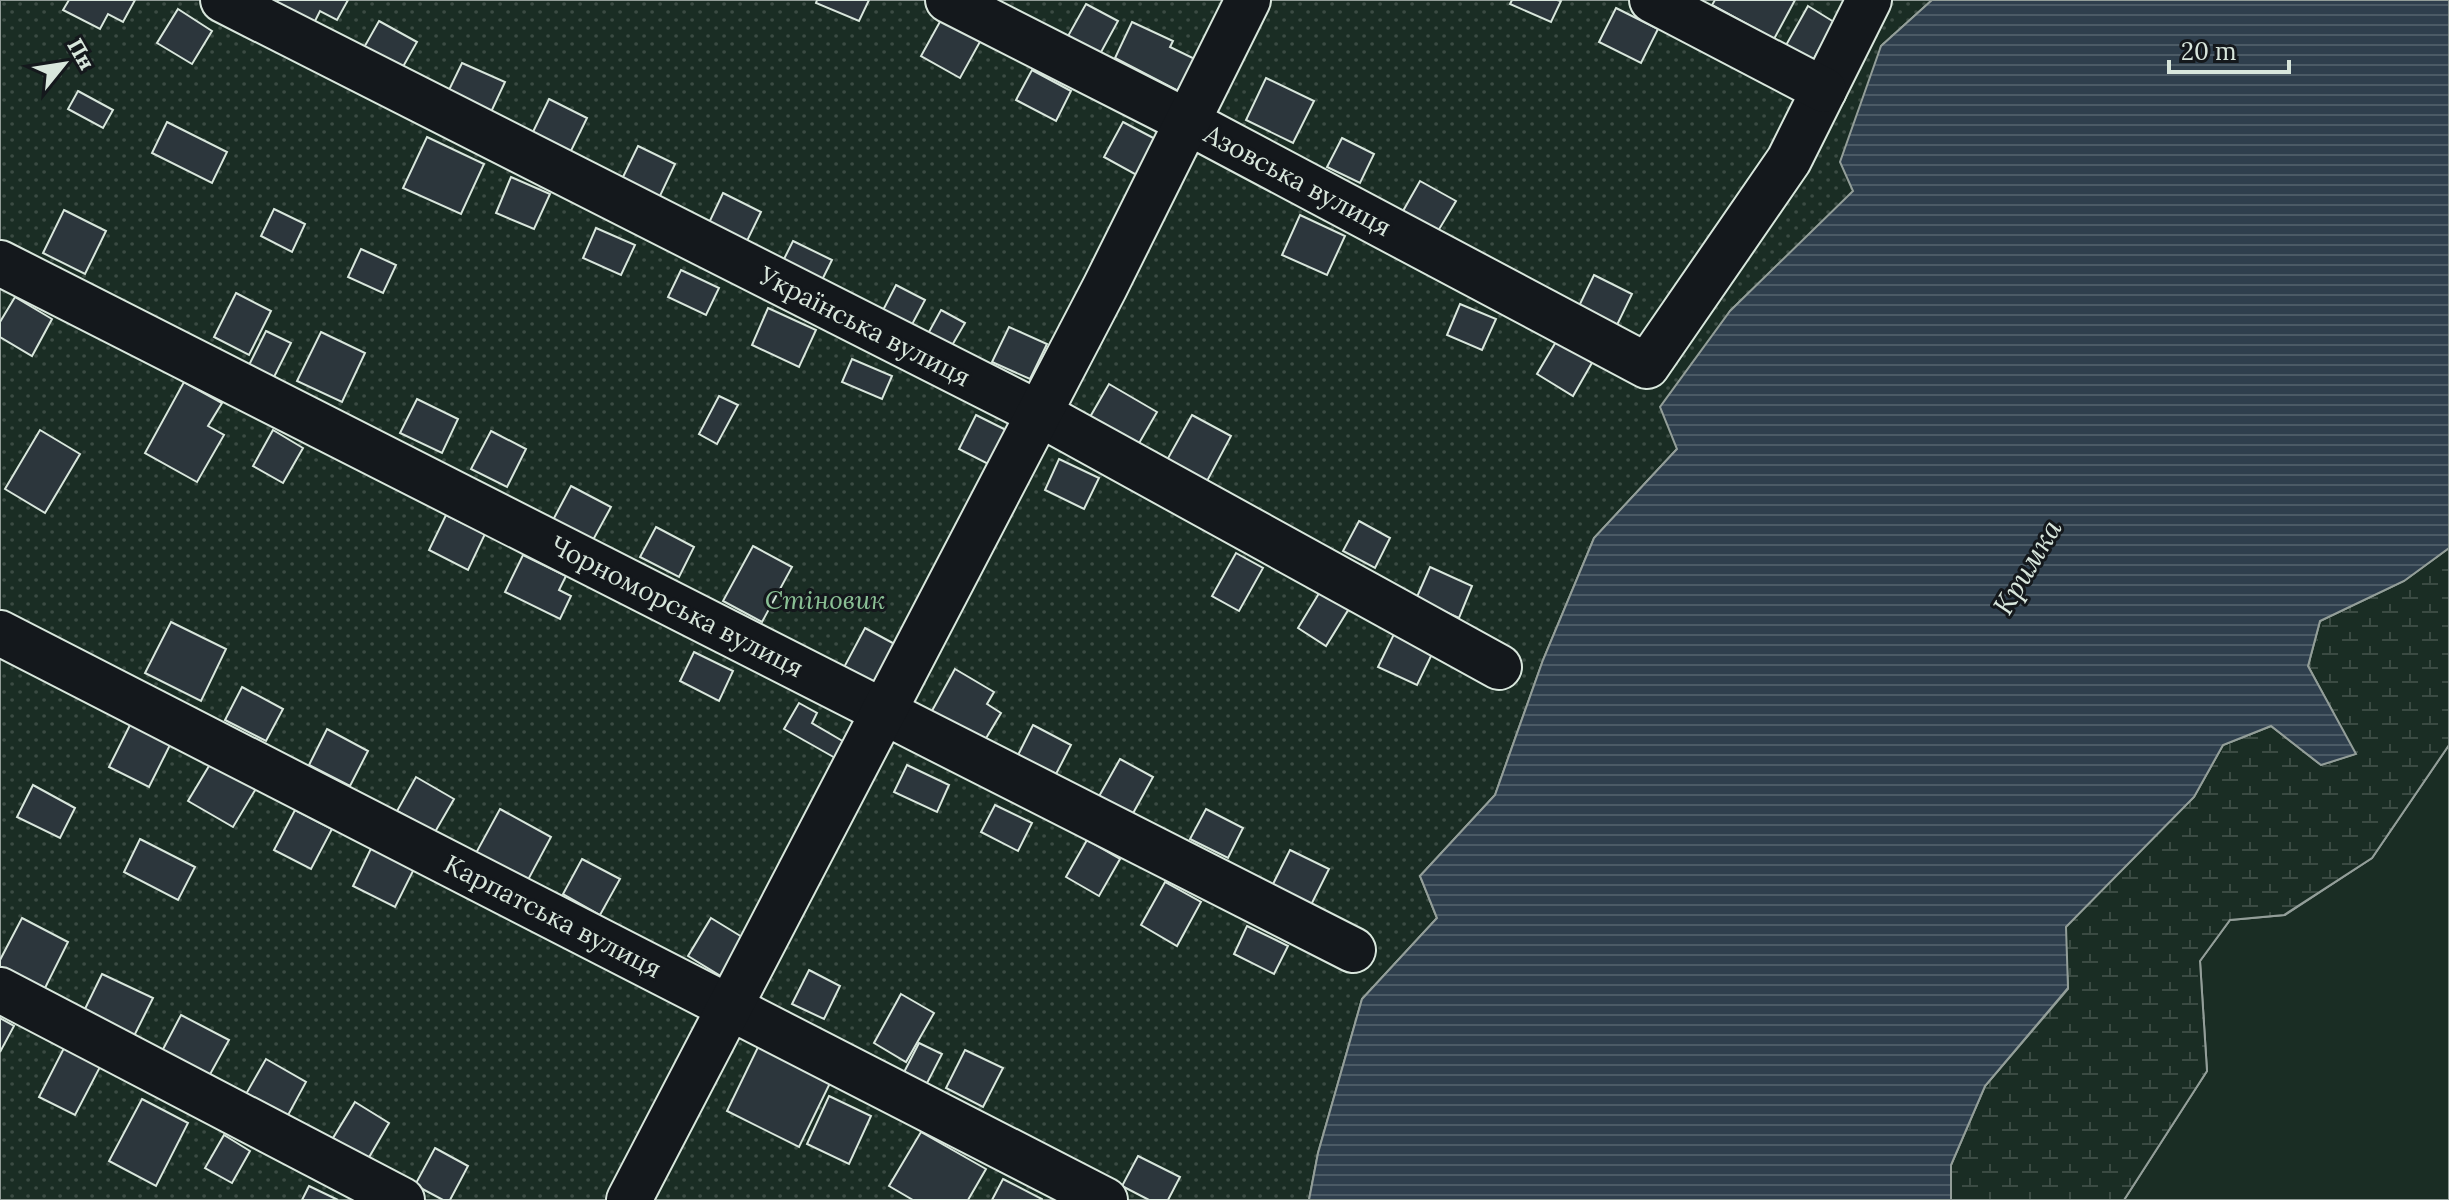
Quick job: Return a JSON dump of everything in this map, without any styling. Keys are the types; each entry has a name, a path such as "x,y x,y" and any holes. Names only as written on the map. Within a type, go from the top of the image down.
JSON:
{"lane":[{"name":"Українська вулиця","path":"223,0 1038,413 1499,667"},
{"name":"Азовська вулиця","path":"948,0 1186,121 1647,366 1789,160 1824,90"},
{"path":"629,1200 1105,287 1248,0"},
{"path":"1652,0 1824,90 1869,0"},
{"name":"Чорноморська вулиця","path":"0,263 1353,950"},
{"name":"Карпатська вулиця","path":"0,633 1105,1200"},
{"path":"0,990 402,1200"}],"green space":[{"name":"Стіновик","path":"0,0 1932,0 1881,46 1854,191 1730,311 1677,449 1594,538 1543,660 1495,795 1420,876 1437,918 1362,999 1318,1153 1309,1200 0,1200"},
{"path":"2449,548 2449,745 2372,858 2284,915 2230,920 2200,961 2207,1071 2124,1200 1951,1200 1951,1165 1985,1086 2068,989 2065,927 2194,797 2223,745 2271,726 2321,765 2355,754 2308,666 2320,621 2404,581"},
{"path":"2449,745 2449,1200 2124,1200 2207,1071 2200,961 2230,920 2285,915 2372,858"}],"water":[{"name":"Кримка","path":"1932,0 2449,0 2449,548 2404,581 2320,621 2308,666 2356,754 2321,765 2271,726 2223,745 2194,797 2066,927 2068,988 1985,1086 1951,1165 1951,1200 1309,1200 1318,1153 1362,999 1437,918 1420,876 1495,795 1543,660 1594,538 1677,449 1660,407 1730,311 1853,191 1840,162 1881,46"}],"building":[{"path":"69,0 135,0 123,22 108,14 100,29 63,10"},
{"path":"278,0 348,0 337,20 320,11 311,29 273,9"},
{"path":"817,0 869,0 859,21 816,3"},
{"path":"1512,0 1561,1 1551,22 1510,4"},
{"path":"1715,0 1795,0 1774,39 1712,5"},
{"path":"1086,4 1118,21 1100,54 1068,36"},
{"path":"1808,6 1834,22 1812,62 1785,47"},
{"path":"1616,8 1658,29 1641,63 1599,42"},
{"path":"178,9 212,31 192,64 157,43"},
{"path":"942,18 981,40 960,78 921,56"},
{"path":"379,21 417,42 400,72 362,51"},
{"path":"1132,22 1173,41 1170,47 1201,62 1186,95 1115,58"},
{"path":"462,63 505,82 491,112 448,92"},
{"path":"1032,70 1071,91 1056,121 1016,100"},
{"path":"1266,78 1314,101 1293,143 1246,120"},
{"path":"78,91 113,110 103,128 68,109"},
{"path":"549,99 587,118 567,159 529,140"},
{"path":"167,122 227,152 212,183 152,153"},
{"path":"1123,122 1161,142 1142,178 1104,157"},
{"path":"427,137 484,164 461,214 403,188"},
{"path":"1342,138 1374,154 1360,183 1327,167"},
{"path":"638,146 675,164 659,198 622,179"},
{"path":"511,177 550,194 534,229 496,213"},
{"path":"1420,181 1456,201 1438,231 1403,211"},
{"path":"723,193 761,212 745,245 707,227"},
{"path":"274,209 305,224 292,252 261,236"},
{"path":"64,210 106,231 85,274 43,253"},
{"path":"1300,215 1345,236 1327,275 1282,255"},
{"path":"596,228 635,245 621,275 583,258"},
{"path":"793,241 832,260 820,284 781,265"},
{"path":"361,249 396,265 383,293 348,277"},
{"path":"681,270 719,288 706,315 668,297"},
{"path":"1594,275 1632,294 1617,325 1579,306"},
{"path":"896,285 925,300 908,332 879,318"},
{"path":"236,293 271,311 249,355 214,337"},
{"path":"15,297 52,319 32,356 0,337 0,322"},
{"path":"1460,304 1496,319 1482,350 1447,335"},
{"path":"768,308 816,330 799,367 752,345"},
{"path":"941,310 965,323 947,354 924,341"},
{"path":"1009,327 1047,344 1030,379 992,362"},
{"path":"266,331 291,343 274,377 249,365"},
{"path":"321,332 365,353 342,402 297,381"},
{"path":"1557,340 1593,361 1573,396 1537,374"},
{"path":"852,359 892,376 882,399 842,382"},
{"path":"184,382 222,403 208,426 224,435 197,482 145,453"},
{"path":"1109,384 1157,412 1138,445 1090,417"},
{"path":"719,396 738,405 717,444 699,434"},
{"path":"417,399 458,419 442,453 400,433"},
{"path":"976,415 1014,434 996,468 959,449"},
{"path":"1192,415 1231,436 1207,481 1167,460"},
{"path":"40,430 80,454 45,513 5,489"},
{"path":"273,430 303,448 283,483 253,466"},
{"path":"491,431 526,449 507,487 471,469"},
{"path":"1059,459 1099,478 1084,509 1045,490"},
{"path":"571,486 611,507 593,540 553,520"},
{"path":"446,515 485,534 468,570 429,550"},
{"path":"1359,521 1390,538 1375,568 1343,551"},
{"path":"656,527 694,547 679,577 640,557"},
{"path":"753,546 792,567 762,622 723,601"},
{"path":"1236,553 1263,568 1239,611 1212,596"},
{"path":"523,555 566,576 559,590 571,596 560,619 505,592"},
{"path":"1430,567 1472,586 1459,618 1416,599"},
{"path":"1321,590 1350,607 1326,646 1298,628"},
{"path":"171,622 226,649 201,701 145,673"},
{"path":"865,628 902,648 879,691 842,671"},
{"path":"1395,632 1433,652 1417,685 1378,667"},
{"path":"694,652 733,671 719,701 680,681"},
{"path":"955,669 994,692 987,704 1001,713 982,745 928,718"},
{"path":"242,687 283,709 266,741 225,720"},
{"path":"799,703 817,713 812,723 846,743 837,759 784,729"},
{"path":"131,723 171,743 149,787 109,767"},
{"path":"1033,725 1071,745 1056,774 1018,755"},
{"path":"327,729 368,751 350,786 309,765"},
{"path":"1120,759 1153,777 1126,826 1093,807"},
{"path":"212,761 257,787 233,827 188,801"},
{"path":"907,765 949,785 937,812 894,792"},
{"path":"416,777 454,799 435,832 397,811"},
{"path":"33,785 75,808 60,838 17,817"},
{"path":"995,805 1032,823 1018,851 981,832"},
{"path":"500,809 551,837 522,891 470,864"},
{"path":"1206,809 1243,828 1228,858 1190,839"},
{"path":"295,810 332,829 311,869 274,850"},
{"path":"378,834 421,855 395,907 353,886"},
{"path":"140,839 195,867 178,900 124,872"},
{"path":"1087,840 1120,859 1099,896 1066,877"},
{"path":"1290,850 1329,869 1310,907 1271,888"},
{"path":"582,859 620,879 600,915 563,894"},
{"path":"1165,882 1201,902 1177,946 1141,925"},
{"path":"22,918 68,942 43,992 0,970 0,960"},
{"path":"711,918 747,940 724,978 688,956"},
{"path":"1247,926 1288,946 1274,974 1234,954"},
{"path":"809,970 840,986 824,1019 792,1004"},
{"path":"102,974 153,998 132,1040 82,1015"},
{"path":"901,994 934,1013 906,1062 874,1043"},
{"path":"181,1015 229,1040 208,1078 161,1053"},
{"path":"0,1018 14,1026 0,1052"},
{"path":"760,1043 832,1079 799,1147 727,1111"},
{"path":"919,1043 942,1054 924,1089 901,1078"},
{"path":"64,1048 100,1067 75,1115 39,1097"},
{"path":"965,1050 1003,1068 983,1107 946,1088"},
{"path":"266,1059 306,1082 287,1117 246,1094"},
{"path":"829,1096 871,1116 849,1164 807,1144"},
{"path":"142,1099 188,1123 156,1186 109,1161"},
{"path":"355,1102 389,1123 368,1159 333,1138"},
{"path":"921,1132 986,1169 968,1200 913,1200 889,1186"},
{"path":"224,1135 250,1151 232,1183 205,1168"},
{"path":"435,1148 468,1166 450,1200 443,1200 415,1185"},
{"path":"1138,1156 1180,1177 1168,1200 1149,1200 1122,1186"},
{"path":"1003,1179 1042,1199 1042,1200 992,1200"},
{"path":"309,1186 338,1200 302,1200"}]}
